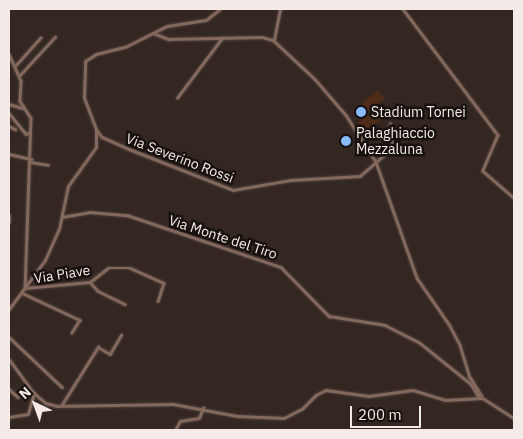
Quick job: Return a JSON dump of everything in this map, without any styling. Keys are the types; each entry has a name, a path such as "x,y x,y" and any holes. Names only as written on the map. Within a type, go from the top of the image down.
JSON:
{"street":[{"path":"9,309 45,260 62,217 69,184 95,150 96,129 85,99 84,62 93,55 117,50 170,26 204,21 220,9"},
{"path":"274,40 280,9"},
{"path":"402,9 498,136 483,171 514,198"},
{"path":"9,359 34,393 46,403 61,406 164,404 203,408 237,416 286,418 327,390 369,396 414,390 445,400 482,398 449,324 417,278 376,162 346,115 315,79 274,40 262,37 162,38 153,33"},
{"path":"19,76 55,37"},
{"path":"15,66 40,38"},
{"path":"177,98 222,38"},
{"path":"9,54 19,76 19,96 31,118 25,288"},
{"path":"9,104 24,108"},
{"path":"9,113 26,134 30,132"},
{"name":"Via Severino Rossi","path":"96,129 102,137 129,149 234,190 283,180 359,176 392,148 390,124"},
{"path":"9,126 15,129"},
{"path":"9,154 48,165"},
{"name":"Via Monte del Tiro","path":"62,217 89,212 124,214 281,267 328,316 390,327 426,346 471,384 482,398 514,418"},
{"path":"9,216 9,222"},
{"name":"Via Piave","path":"25,288 90,282 108,268 130,268 164,284 158,301"},
{"path":"90,282 98,291 125,304"},
{"path":"22,293 80,320 72,333"},
{"path":"61,406 98,347 110,354 122,335"},
{"path":"9,337 62,387"},
{"path":"9,388 18,397"},
{"path":"9,417 28,414 34,393"},
{"path":"175,430 179,422 199,418 203,408"}],"shaded area":[{"path":"378,90 385,99 368,112 361,103"},
{"path":"376,109 383,118 362,134 356,125"}],"place":[{"name":"Stadium Tornei","path":"361,112"},
{"name":"Palaghiaccio Mezzaluna","path":"346,141"}]}
